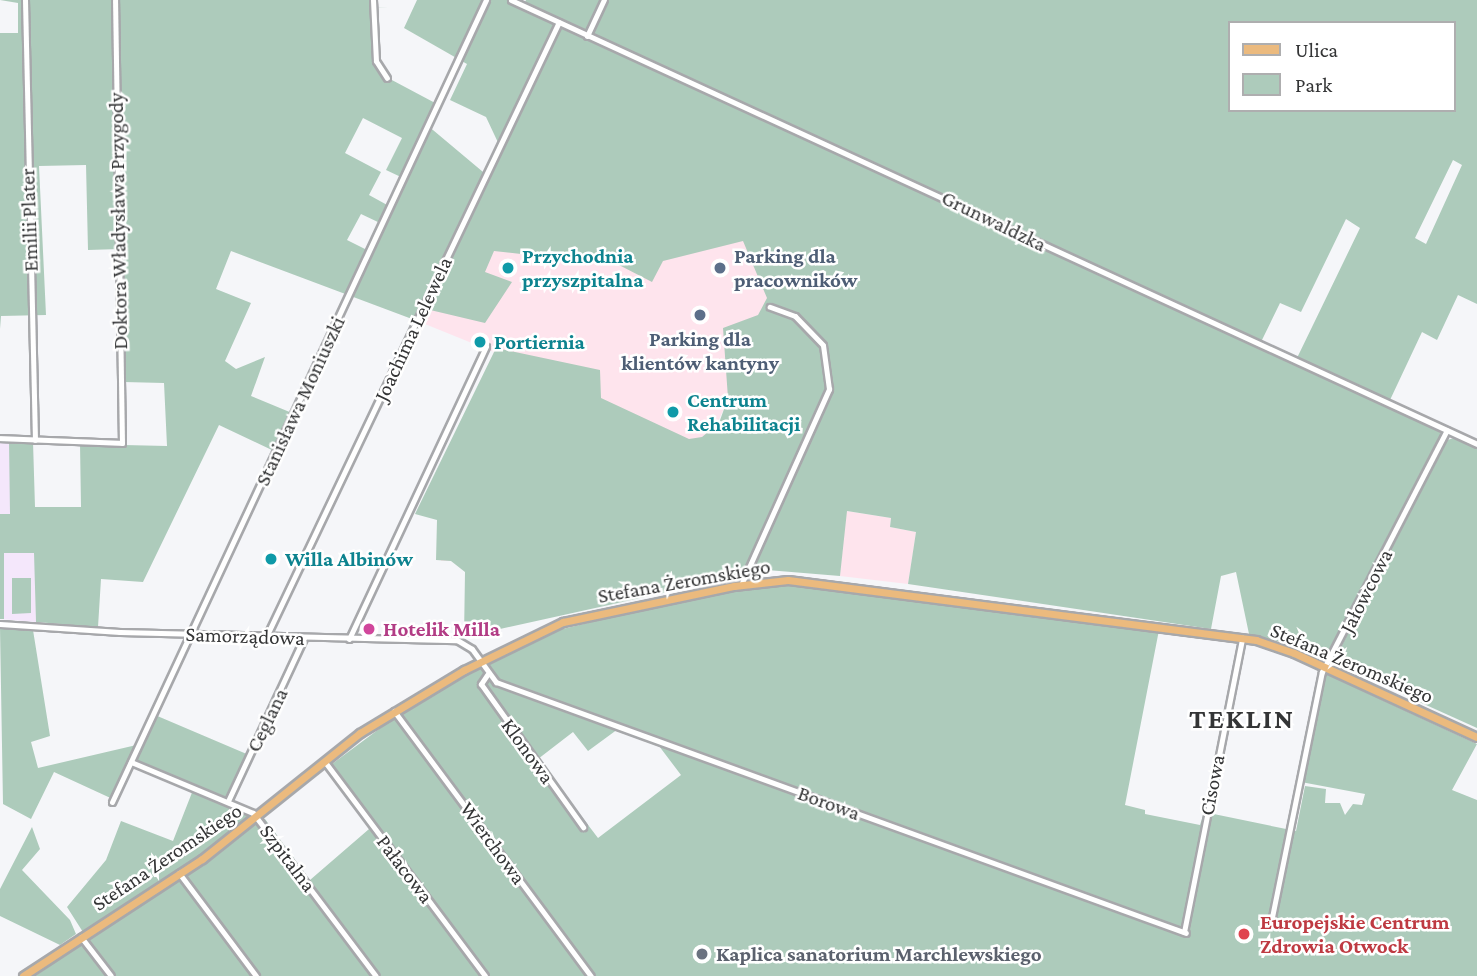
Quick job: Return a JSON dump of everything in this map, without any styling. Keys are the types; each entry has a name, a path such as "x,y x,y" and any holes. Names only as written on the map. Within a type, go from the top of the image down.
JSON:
{"main road":[{"name":"Stefana Żeromskiego","path":"23,976 179,873 258,817 325,762 394,711 480,662 563,622 741,585 788,580 1242,638 1325,667 1477,737"}],"street":[{"name":"Emilii Plater","path":"25,0 36,440"},
{"name":"Doktora Władysława Przygody","path":"36,440 122,443 115,0"},
{"path":"373,0 376,61 387,78"},
{"name":"Stanisława Moniuszki","path":"112,802 486,0"},
{"name":"Grunwaldzka","path":"511,0 1477,444"},
{"path":"587,36 604,0"},
{"name":"Joachima Lelewela","path":"266,637 559,22"},
{"path":"741,585 829,389 823,345 795,316 770,307"},
{"path":"349,639 486,347"},
{"name":"Jałowcowa","path":"1270,922 1325,667 1447,430"},
{"path":"0,438 36,440"},
{"name":"Samorządowa","path":"0,624 266,637 457,640 472,649 480,662"},
{"name":"Ceglana","path":"228,801 304,638"},
{"name":"Cisowa","path":"1185,932 1242,638"},
{"path":"480,662 487,675"},
{"name":"Borowa","path":"487,675 1185,932"},
{"name":"Klonowa","path":"487,675 481,684 583,827"},
{"name":"Wierchowa","path":"394,711 591,976"},
{"name":"Szpitalna","path":"131,762 228,801 258,817 376,976"},
{"name":"Pałacowa","path":"325,762 485,976"},
{"path":"179,873 256,976"},
{"path":"81,937 111,976"}],"shaded area":[{"path":"484,190 808,227 672,521 465,561 441,561 442,519 421,509 494,352 420,322"},
{"path":"0,441 33,442 36,622 0,619"},
{"path":"846,511 891,518 890,527 916,532 908,584 840,576"}],"green space":[{"path":"0,0 375,0 379,61 390,79 437,104 427,125 489,177 502,151 486,117 450,100 467,64 404,28 417,0 515,0 524,4 526,0 1477,0 1477,304 1458,295 1437,340 1422,332 1390,400 1297,358 1360,228 1346,219 1301,312 1280,303 1261,342 591,36 589,41 1439,429 1441,437 1330,657 1326,660 1302,647 1249,634 1236,572 1221,576 1211,629 908,584 916,532 890,527 891,518 847,511 840,576 767,570 464,637 465,572 451,561 436,560 437,520 415,514 496,348 600,370 601,398 689,439 702,437 719,423 728,398 723,328 758,315 767,298 743,241 663,261 652,282 619,265 494,251 485,272 512,282 485,323 426,309 420,322 231,251 216,289 251,303 225,361 236,369 265,357 251,396 292,413 274,451 219,425 143,582 101,579 98,627 36,622 34,553 4,553 4,619 0,619 0,514 10,514 9,441 33,442 35,507 81,507 80,444 167,446 164,383 124,382 120,249 88,250 86,165 39,166 46,315 1,316 0,329 0,33 18,33 18,3","holes":["363,118 402,138 386,170 403,178 389,206 369,195 381,172 345,153","1453,160 1462,165 1426,244 1415,238","361,214 380,223 367,250 347,240"]},
{"path":"1454,438 1477,448 1477,728 1333,663 1444,441"},
{"path":"12,578 31,578 31,613 12,614"},
{"path":"785,584 1159,630 1125,805 1145,810 1145,814 1200,825 1204,812 1296,831 1305,786 1326,789 1325,803 1340,803 1345,815 1353,804 1362,805 1365,794 1301,782 1324,673 1477,744 1452,790 1477,800 1477,976 35,976 88,940 67,907 106,860 121,821 173,841 193,790 134,765 117,801 54,772 31,819 3,804 0,628 33,630 50,736 31,742 38,768 145,743 155,715 249,755 228,798 265,819 310,880 376,823 332,764 406,709 541,634 733,589","holes":["618,729 656,742 681,775 598,838 538,759 573,732 588,751"]},
{"path":"32,827 40,849 22,870 70,920 76,934 60,945 0,916 0,889"}],"place":[{"name":"Przychodnia przyszpitalna","path":"508,268"},
{"name":"Parking dla pracowników","path":"720,268"},
{"name":"Parking dla klientów kantyny","path":"700,315"},
{"name":"Portiernia","path":"480,342"},
{"name":"Centrum Rehabilitacji","path":"673,412"},
{"name":"Willa Albinów","path":"271,559"},
{"name":"Hotelik Milla","path":"369,629"},
{"name":"Europejskie Centrum Zdrowia Otwock","path":"1244,934"},
{"name":"Kaplica sanatorium Marchlewskiego","path":"702,954"}],"district":[{"name":"TEKLIN","path":"1242,719"}]}
